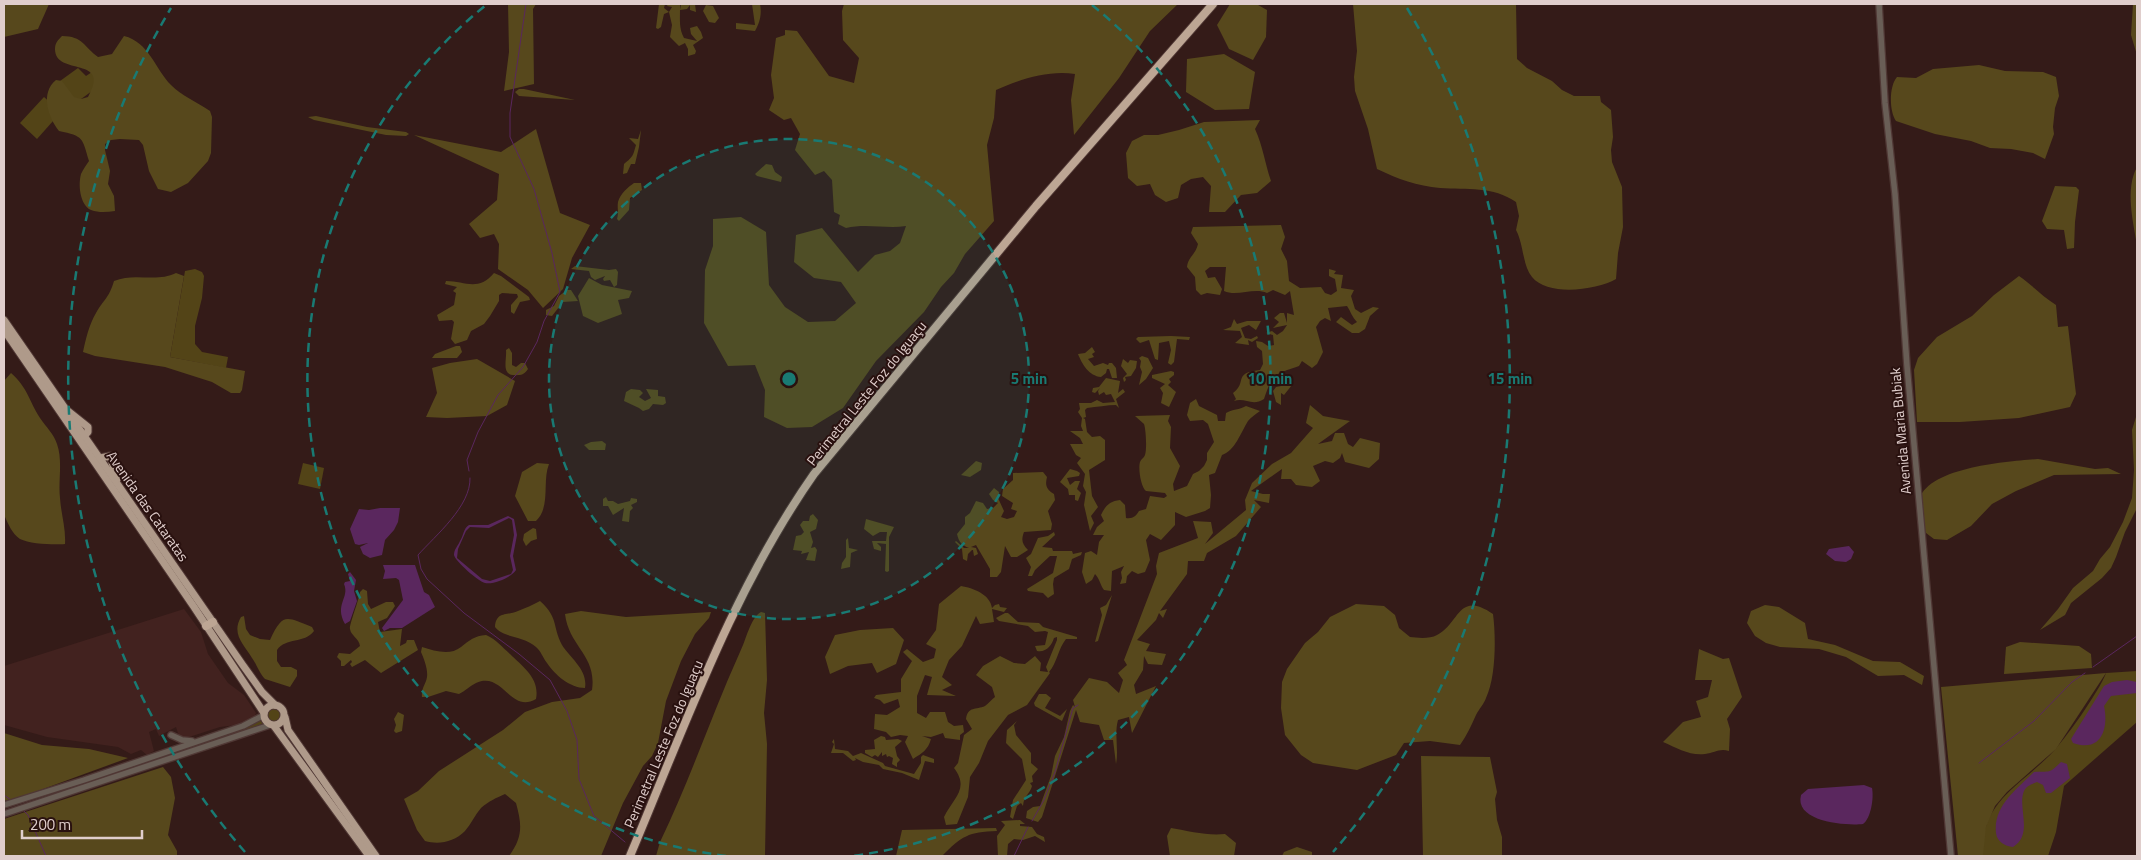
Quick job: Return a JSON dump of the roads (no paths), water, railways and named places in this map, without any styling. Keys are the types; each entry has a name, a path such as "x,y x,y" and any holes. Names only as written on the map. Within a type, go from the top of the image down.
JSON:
{"highway":[{"name":"Perimetral Leste Foz do Iguaçu","path":"630,856 726,626 771,540 793,504 814,474 1036,206 1213,4"}],"main road":[{"name":"Avenida das Cataratas","path":"4,320 66,410 80,418 88,426 88,432 84,436 100,458 110,456 119,485 210,624 264,714"},
{"name":"Avenida das Cataratas","path":"6,334 96,466 210,624 274,705"},
{"path":"76,435 84,436"},
{"path":"96,466 100,458"},
{"path":"369,856 272,726 266,722 264,714 267,708 274,705 282,708 288,730 376,856"},
{"path":"272,726 281,724 285,718"}],"street":[{"name":"Avenida Maria Bubiak","path":"1879,4 1885,103 1895,194 1907,366 1951,856"},
{"path":"4,805 243,726 264,714"},
{"path":"4,814 272,726"},
{"path":"171,735 182,740 197,741"},
{"path":"151,765 173,756 174,748"}],"waterway":[{"path":"469,471 467,460 478,432 498,395 523,367 537,342 544,321 560,292 552,253 534,189 510,137 510,113 526,4"},
{"path":"470,478 469,489 459,509 418,555 421,569 427,579 464,613 550,680 567,711 577,740 579,779 594,816 625,842"},
{"path":"2093,667 2137,636"},
{"path":"1979,763 2034,721 2072,682 2085,673"},
{"path":"1032,821 1044,800 1055,772 1073,708 1078,705"},
{"path":"4,795 11,800"},
{"path":"24,811 28,815 46,856"},
{"path":"1014,856 1028,827"}]}
